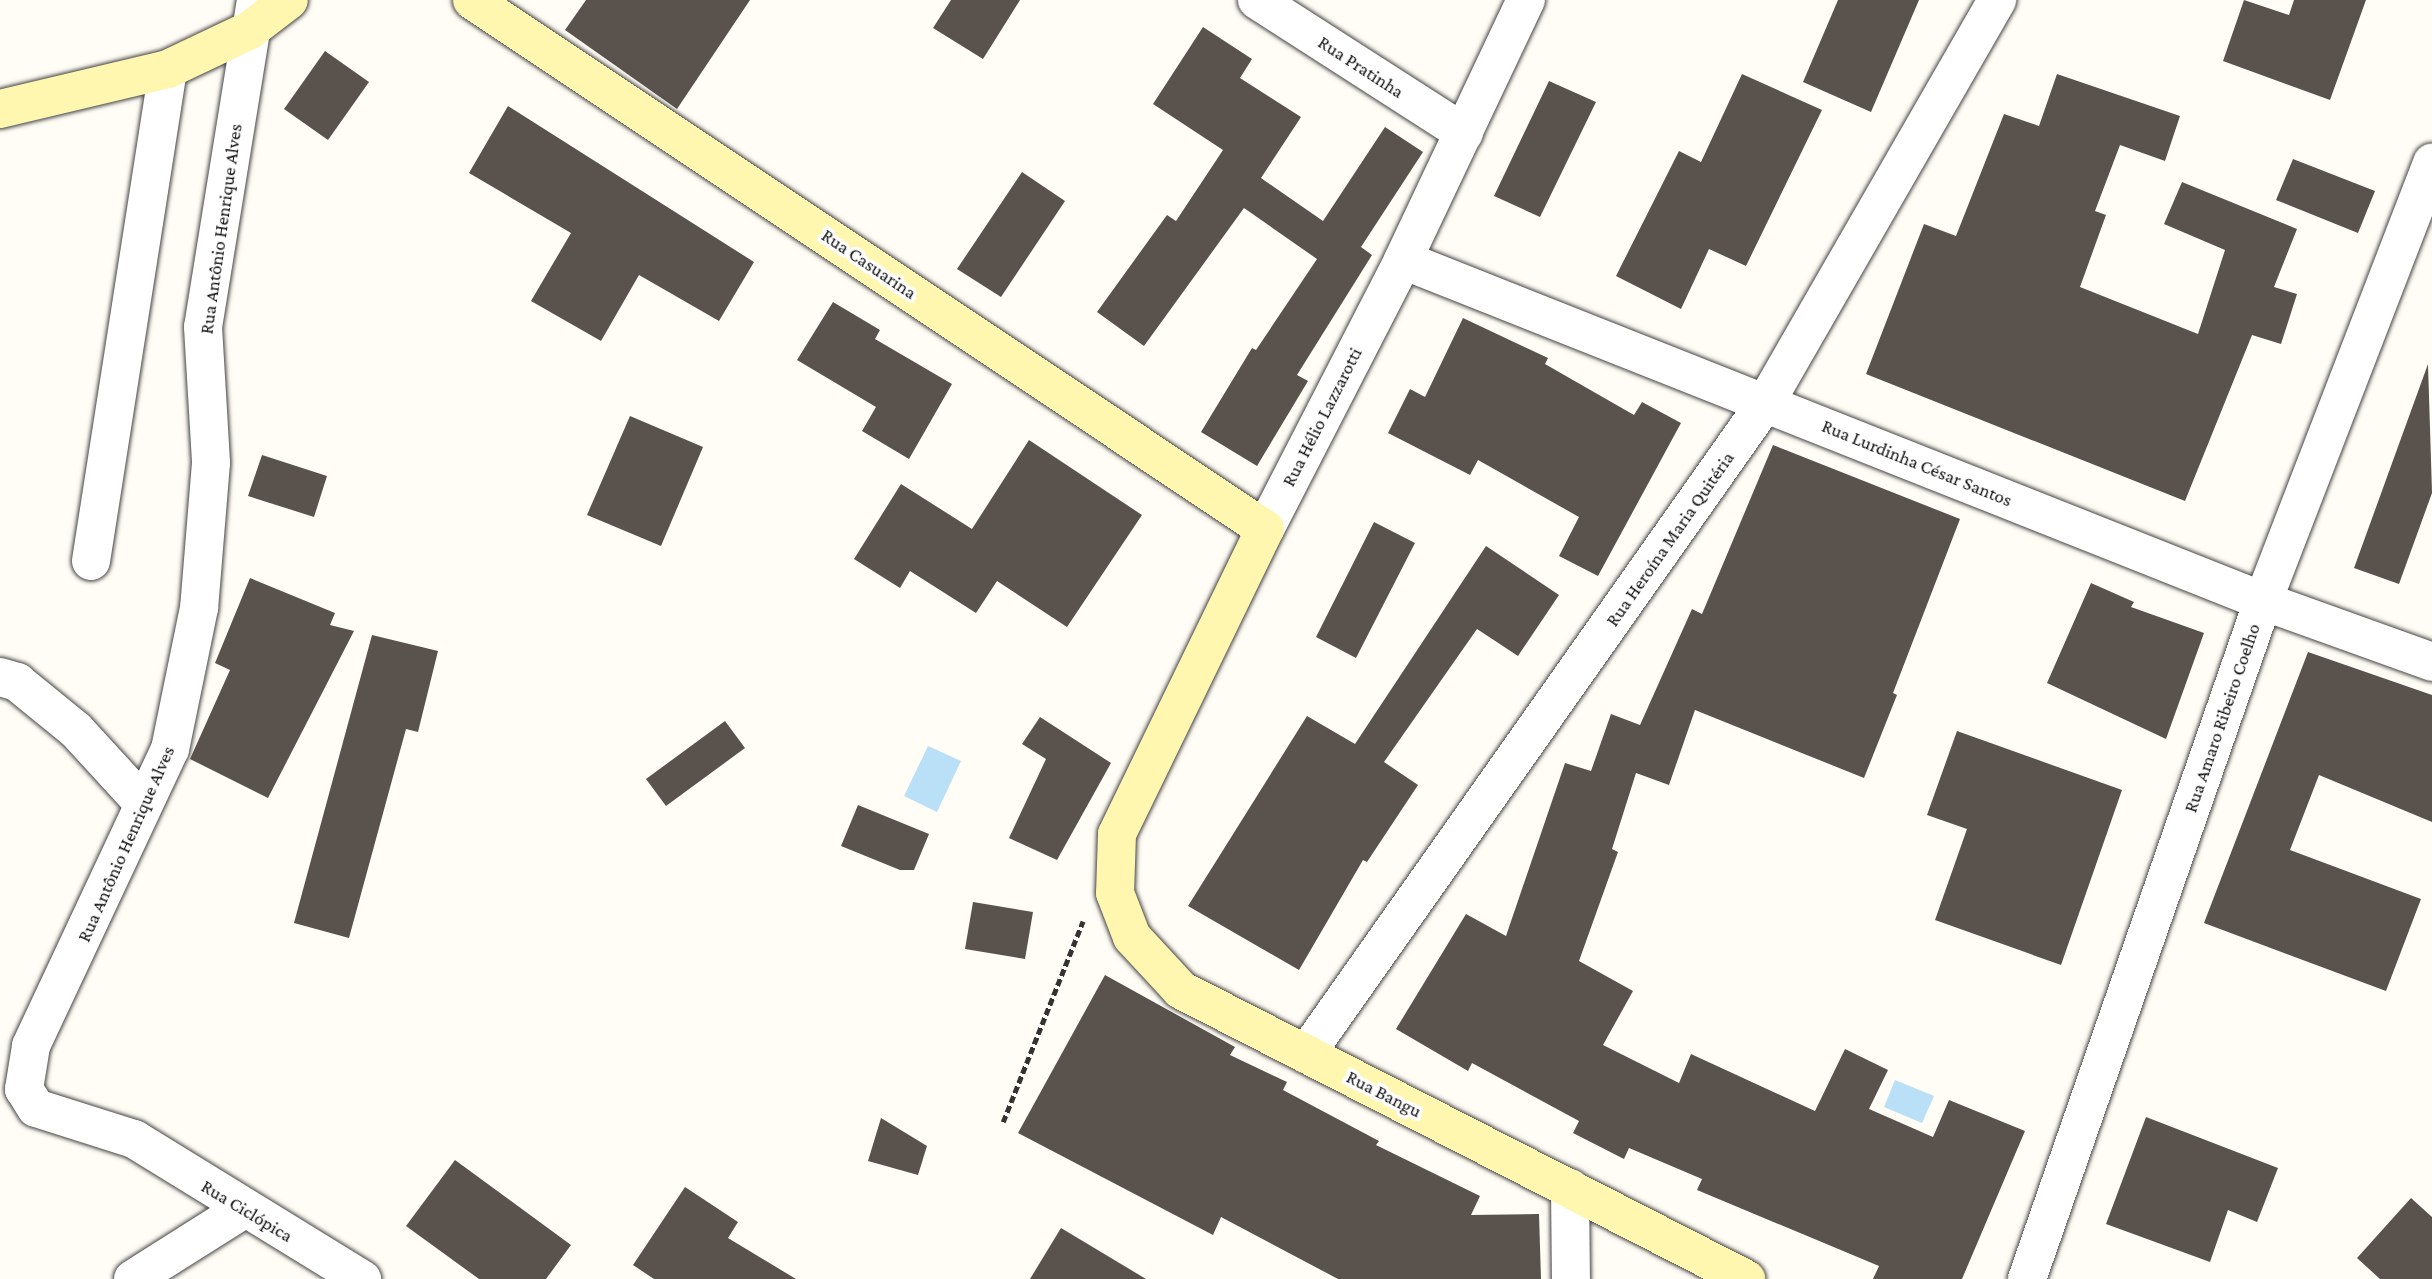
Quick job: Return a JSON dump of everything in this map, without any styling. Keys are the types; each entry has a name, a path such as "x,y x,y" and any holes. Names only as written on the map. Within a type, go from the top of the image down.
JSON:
{"street":[{"path":"0,109 168,69 253,15 289,0"},
{"name":"Rua Casuarina","path":"472,0 1265,529"},
{"name":"Rua Pratinha","path":"1257,0 1465,133"},
{"name":"Rua Hélio Lazzarotti","path":"1117,834 1265,529 1403,260 1526,0"},
{"name":"Rua Heroína Maria Quitéria","path":"1306,1054 1766,402 1997,0"},
{"name":"Rua Antônio Henrique Alves","path":"134,1139 36,1108 24,1089 31,1046 67,979 143,803 170,749 199,608 211,463 203,327 253,15"},
{"path":"91,561 168,69"},
{"name":"Rua Amaro Ribeiro Coelho","path":"2027,1279 2263,601 2432,162"},
{"name":"Rua Lurdinha César Santos","path":"1403,260 2263,601 2432,662"},
{"path":"0,677 17,682 76,730 143,803"},
{"name":"Rua Bangu","path":"1117,834 1115,893 1132,937 1181,990 1746,1279"},
{"name":"Rua Ciclópica","path":"134,1139 242,1210 362,1279"},
{"path":"1570,1188 1571,1279"},
{"path":"133,1279 242,1210"}],"path":[{"path":"1003,1122 1087,909"}],"water":[{"path":"928,746 961,761 937,812 904,796"},
{"path":"1895,1080 1934,1096 1922,1123 1884,1107"}],"building":[{"path":"586,0 750,0 677,109 565,30"},
{"path":"951,0 1020,0 983,59 933,28"},
{"path":"1838,0 1919,0 1871,112 1803,82"},
{"path":"2244,0 2289,15 2294,0 2366,0 2330,100 2223,61"},
{"path":"1203,27 1252,59 1240,78 1301,117 1261,178 1323,221 1385,127 1423,152 1361,247 1372,255 1297,375 1308,381 1257,466 1201,432 1252,348 1256,350 1317,259 1244,208 1144,346 1097,312 1167,215 1176,221 1223,150 1153,104"},
{"path":"325,51 369,82 328,140 284,109"},
{"path":"1742,74 1822,110 1746,266 1709,249 1681,309 1616,276 1679,151 1701,162"},
{"path":"2057,74 2180,116 2165,161 2120,145 2095,211 2106,215 2080,287 2198,334 2225,250 2164,224 2182,182 2297,229 2274,287 2297,294 2281,344 2252,335 2185,501 1866,374 1924,224 1956,236 2004,114 2039,126"},
{"path":"1549,81 1596,102 1540,217 1494,196"},
{"path":"508,106 754,262 719,321 639,275 601,341 531,301 571,233 469,173"},
{"path":"2293,159 2375,191 2358,233 2276,200"},
{"path":"1022,172 1065,201 1001,297 957,269"},
{"path":"833,302 880,330 875,339 952,384 909,459 862,431 876,407 797,360"},
{"path":"1463,318 1548,358 1545,364 1634,415 1642,402 1681,423 1598,576 1559,556 1579,517 1478,460 1470,475 1388,433 1410,389 1425,397"},
{"path":"2428,364 2432,493 2399,584 2354,568"},
{"path":"630,416 703,447 661,546 587,515"},
{"path":"1029,440 1142,515 1067,627 997,581 976,613 910,571 900,588 854,559 901,484 972,529"},
{"path":"1773,445 1960,519 1893,693 1897,695 1864,778 1695,710 1669,785 1636,773 1612,849 1618,852 1579,961 1633,991 1603,1045 1679,1083 1691,1054 1815,1111 1845,1049 1888,1070 1869,1109 1933,1137 1949,1100 2025,1131 1962,1279 1873,1279 1879,1266 1697,1190 1702,1179 1629,1148 1624,1159 1573,1133 1579,1121 1472,1063 1468,1071 1396,1029 1466,914 1506,936 1565,763 1591,771 1611,714 1640,725 1692,609 1702,614"},
{"path":"262,455 327,476 314,517 248,496"},
{"path":"1374,522 1415,543 1356,658 1316,637"},
{"path":"1486,546 1559,595 1518,656 1477,629 1384,762 1418,785 1367,862 1363,860 1299,970 1188,906 1307,716 1355,744"},
{"path":"250,578 335,613 330,625 354,631 268,798 190,759 230,670 215,663"},
{"path":"2091,583 2134,602 2131,607 2204,633 2166,739 2047,683"},
{"path":"372,635 438,651 418,732 406,729 349,938 294,923"},
{"path":"2308,652 2432,695 2432,822 2319,775 2290,850 2421,899 2386,991 2204,923"},
{"path":"1040,717 1111,763 1057,860 1009,838 1046,759 1022,744"},
{"path":"725,721 745,748 666,806 646,779"},
{"path":"1957,731 2122,790 2061,965 1935,920 1967,829 1927,815"},
{"path":"858,805 929,834 914,870 900,870 841,846"},
{"path":"973,902 1033,912 1025,959 965,949"},
{"path":"1105,975 1235,1047 1230,1055 1287,1082 1283,1090 1379,1141 1376,1145 1480,1196 1471,1215 1539,1214 1541,1279 1338,1279 1221,1217 1213,1235 1018,1133"},
{"path":"2146,1117 2278,1168 2257,1222 2228,1210 2210,1262 2106,1224"},
{"path":"881,1118 927,1146 918,1175 868,1161"},
{"path":"455,1160 571,1245 546,1279 479,1279 406,1226"},
{"path":"685,1187 738,1222 728,1238 796,1279 654,1279 633,1265"},
{"path":"2411,1198 2432,1217 2432,1279 2380,1279 2357,1258"},
{"path":"1061,1228 1146,1279 1030,1279"}]}
